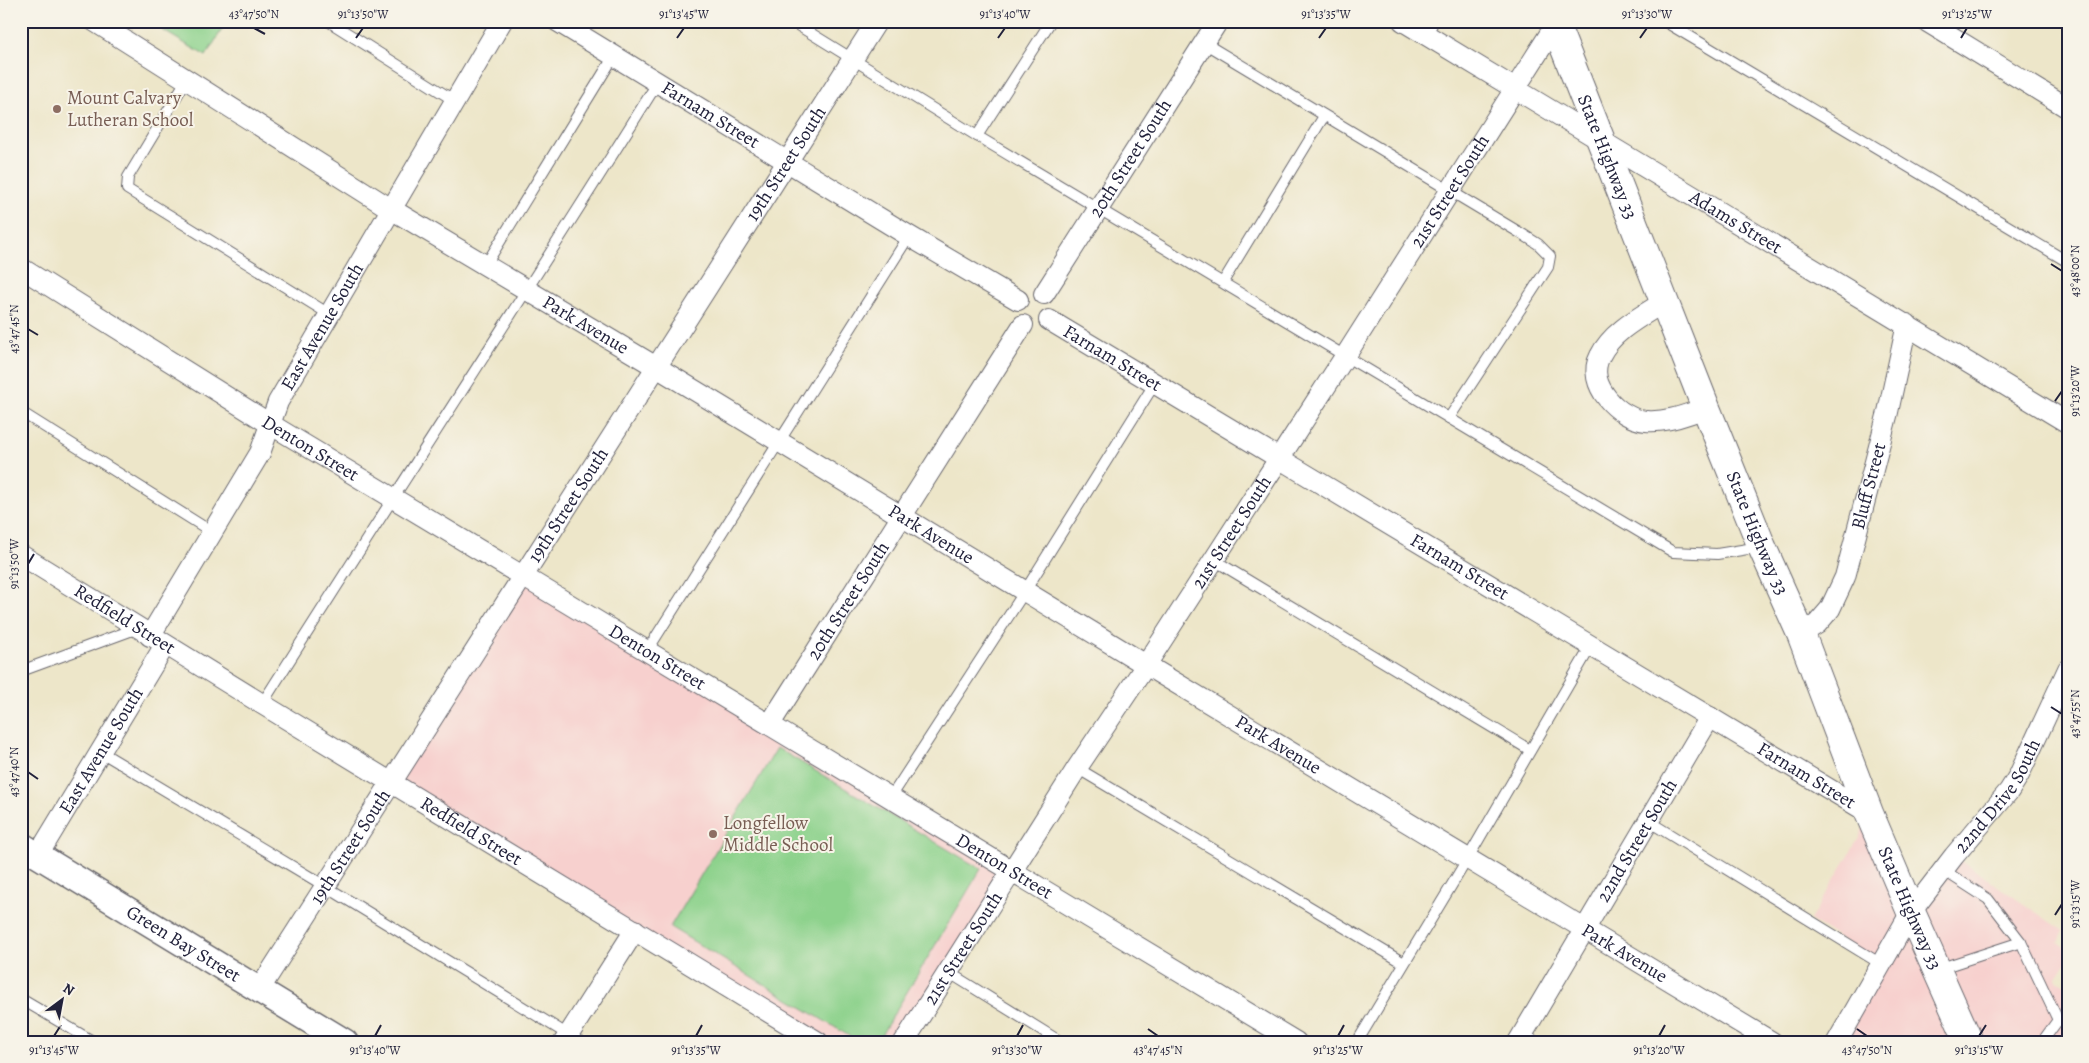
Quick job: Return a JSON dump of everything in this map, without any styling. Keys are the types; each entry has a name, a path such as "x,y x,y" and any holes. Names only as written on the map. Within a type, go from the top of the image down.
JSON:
{"main road":[{"name":"State Highway 33","path":"1556,22 1706,408 1762,547 1801,634 1869,813 1969,1042"}],"street":[{"name":"Park Avenue","path":"94,21 485,266 658,368 1772,1042"},
{"name":"East Avenue South","path":"27,850 101,752 151,636 260,453 278,402 502,21"},
{"name":"Farnam Street","path":"557,21 908,236 1018,300"},
{"name":"19th Street South","path":"259,990 390,782 658,368 877,21"},
{"name":"20th Street South","path":"1044,294 1218,21"},
{"name":"Adams Street","path":"1403,21 1430,28 1514,89 1907,324 2068,423"},
{"path":"1926,21 2068,108"},
{"name":"21st Street South","path":"904,1042 1077,768 1346,356 1556,22"},
{"name":"Denton Street","path":"21,268 270,424 393,496 1296,1042"},
{"path":"1032,291 1044,294 1048,298 1052,309 1049,320 1040,327 1028,328 1016,316 1015,305 1021,295 1032,291"},
{"path":"1664,302 1617,334 1604,349 1595,368 1599,384 1616,407 1630,416 1646,422 1658,421 1706,408"},
{"name":"Farnam Street","path":"1049,320 1869,813"},
{"name":"Bluff Street","path":"1801,634 1817,624 1830,609 1845,577 1888,412 1907,324"},
{"name":"20th Street South","path":"770,724 1023,325"},
{"name":"Redfield Street","path":"21,555 818,1042"},
{"name":"22nd Drive South","path":"1837,1042 1911,912 1943,870 2009,791 2028,758 2068,669"},
{"name":"22nd Street South","path":"1525,1039 1584,928 1710,717"},
{"name":"Green Bay Street","path":"27,850 345,1042"},
{"path":"571,1040 635,930"}],"lane":[{"path":"328,21 455,101"},
{"path":"791,21 977,136 1673,552 1717,554 1762,547"},
{"path":"977,136 1051,21"},
{"path":"1664,21 2068,262"},
{"path":"1204,43 1449,192 1522,234 1538,244 1550,256 1548,268 1449,418"},
{"path":"485,266 614,56"},
{"path":"187,79 128,177 128,188 330,314"},
{"path":"262,704 393,496 528,290 658,82"},
{"path":"1223,282 1324,116"},
{"path":"648,651 908,236"},
{"path":"891,798 1025,591 1155,383"},
{"path":"21,412 212,532"},
{"path":"1214,560 1530,750"},
{"path":"21,671 151,636"},
{"path":"1357,1042 1468,858 1591,646"},
{"path":"101,752 325,886 571,1040"},
{"path":"1077,768 1404,963"},
{"path":"1648,821 1881,964"},
{"path":"1943,870 1988,899 2021,942 2063,1022 2042,1042"},
{"path":"1937,970 2021,942"},
{"path":"948,972 1061,1042"},
{"path":"21,999 94,1042"}],"shaded area":[{"name":"Longfellow Middle School","path":"523,576 1012,870 904,1042 818,1042 390,783"},
{"path":"1869,813 1911,911 1954,856 2063,931 2058,942 2068,950 2068,960 2056,979 2068,987 2068,1042 1837,1042 1881,964 1810,920 1859,838"}],"green space":[{"path":"147,21 227,21 206,56"},
{"path":"777,748 981,869 877,1042 859,1042 670,927"}],"place":[{"name":"Mount Calvary Lutheran School","path":"57,109"},
{"name":"Longfellow Middle School","path":"713,834"}]}
